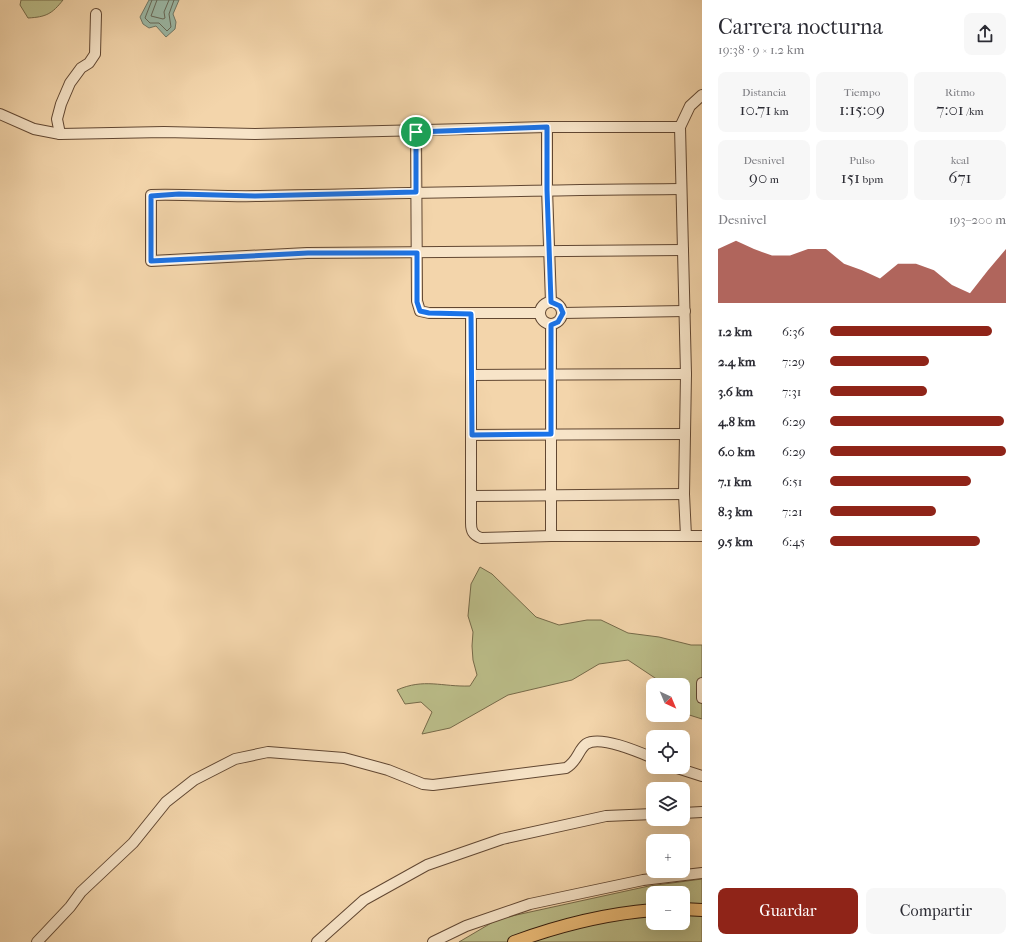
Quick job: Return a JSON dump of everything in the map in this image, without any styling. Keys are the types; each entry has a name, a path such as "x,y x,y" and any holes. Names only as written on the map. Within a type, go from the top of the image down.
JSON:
{"main road":[{"path":"690,909 702,910"},
{"path":"514,942 588,919 626,912 646,911"}],"street":[{"path":"60,134 57,119 67,90 81,68 89,63 95,54 96,14"},
{"path":"686,536 684,494 686,374 680,127 690,106 702,95"},
{"path":"0,114 34,129 60,134 164,132 255,134 416,132 547,127 680,127"},
{"path":"547,127 547,190 551,302"},
{"path":"416,132 417,302 420,311 429,313 471,314 540,313"},
{"path":"681,189 416,192 255,196 179,194 151,196 151,261 308,253 684,250"},
{"path":"551,325 542,320 540,313 545,304 551,302 560,306 563,313"},
{"path":"563,313 685,311"},
{"path":"551,325 558,322 563,313"},
{"path":"471,314 471,529 473,533 481,538 551,536 702,536"},
{"path":"551,325 551,536"},
{"path":"471,375 686,374"},
{"path":"472,435 685,434"},
{"path":"471,496 551,494 684,494"},
{"path":"702,684 702,698"},
{"path":"37,942 70,907 81,892 134,843 166,802 194,780 236,758 268,752 344,758 388,770 423,784 433,785 566,768 576,760 587,744 599,741 609,742 646,755"},
{"path":"690,772 702,776"},
{"path":"690,813 702,812"},
{"path":"317,942 364,900 427,865 502,839 606,816 646,814"},
{"path":"434,942 466,926 530,904 643,880 702,873"}],"green space":[{"path":"21,0 63,0 52,12 40,17 28,18 20,5"},
{"path":"480,567 492,574 536,617 559,625 587,620 601,620 628,633 659,637 691,645 702,645 702,719 690,715 690,678 655,678 628,660 599,664 572,680 508,695 450,728 422,734 432,712 421,702 405,704 397,690 416,684 470,686 477,675 473,660 473,632 468,616 471,584"},
{"path":"702,879 702,942 459,942 498,919 646,887 646,930 690,930 690,886 649,886"}],"water":[{"path":"149,0 179,0 173,14 176,22 175,29 166,37 156,26 149,28 143,24 140,17"}],"route":[{"path":"547,127 547,190 551,302 558,304 563,313 561,320 551,325 551,434 472,435 471,314 424,313 420,311 417,302 417,253 308,253 151,261 151,196 179,194 255,196 416,192 416,132 547,127"}]}
